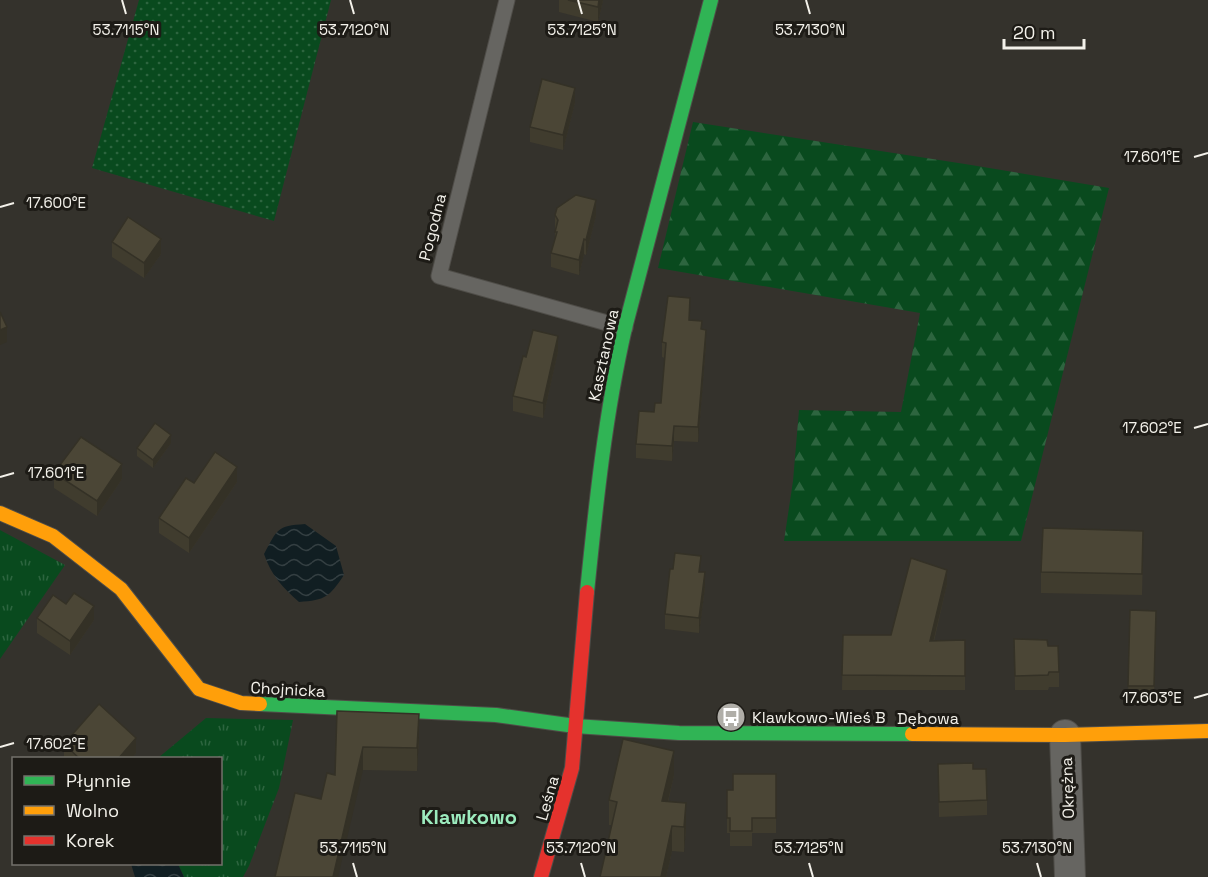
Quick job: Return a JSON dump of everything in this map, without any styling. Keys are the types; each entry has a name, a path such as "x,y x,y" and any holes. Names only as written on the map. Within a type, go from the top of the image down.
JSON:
{"street":[{"name":"Kasztanowa","path":"575,726 598,480 613,381 711,0"},
{"name":"Chojnicka","path":"0,513 53,536 122,589 199,689 241,703 496,715 575,726"},
{"name":"Dębowa","path":"575,726 679,733 1065,735 1208,731"},
{"name":"Leśna","path":"541,877 572,768 575,726"},
{"name":"Okrężna","path":"1065,735 1070,877"}],"lane":[{"name":"Pogodna","path":"507,0 439,276 625,328"}],"green space":[{"path":"139,0 331,0 274,221 92,168"},
{"path":"693,122 1109,188 1021,541 784,541 793,481 799,410 901,412 920,313 658,268"},
{"path":"0,530 65,565 0,659"},
{"path":"206,718 293,720 279,788 243,877 184,877 178,865 222,865 222,757 159,757"}],"water":[{"path":"305,524 336,546 344,575 326,596 299,602 278,581 264,554 279,530 288,526"},
{"path":"131,865 178,865 184,877 135,877"}],"building":[{"path":"568,0 599,0 598,7"},
{"path":"542,79 575,88 563,135 530,127"},
{"path":"576,195 596,200 579,260 551,253 557,232 555,232 558,220 555,215 557,208"},
{"path":"128,217 161,239 144,263 112,242"},
{"path":"668,296 690,298 689,320 702,321 701,329 706,330 698,427 674,426 672,446 636,444 639,411 654,412 655,403 661,403 666,343 662,342"},
{"path":"0,312 7,327 0,330"},
{"path":"533,330 558,336 543,403 513,396 523,356 526,357"},
{"path":"155,423 171,435 153,460 137,448"},
{"path":"81,437 122,464 97,501 54,473"},
{"path":"215,452 237,467 189,538 159,518 186,478 194,483"},
{"path":"1043,528 1143,531 1142,574 1041,572"},
{"path":"675,553 701,556 699,572 705,572 699,618 665,614 670,569 673,569"},
{"path":"911,558 947,570 930,641 965,640 965,676 842,675 843,635 891,635"},
{"path":"74,593 94,606 70,641 37,618 53,595 66,604"},
{"path":"1130,610 1156,611 1154,686 1128,686"},
{"path":"1014,639 1047,640 1048,646 1058,646 1059,672 1049,672 1048,675 1015,676"},
{"path":"99,704 136,738 120,757 78,757 64,744"},
{"path":"337,711 419,714 417,748 363,747 333,877 275,877 295,793 321,799 327,773 335,775"},
{"path":"623,739 674,751 662,801 686,803 684,827 672,826 661,877 600,877 617,802 609,800"},
{"path":"973,763 973,769 986,769 987,800 939,802 938,764"},
{"path":"733,774 776,774 776,818 752,818 752,831 730,831 730,818 727,818 727,790 733,790"}],"traffic: fast":[{"path":"587,592 602,459 618,361 711,0"},
{"path":"260,704 496,715 575,726 679,733 912,734"}],"traffic: slow":[{"path":"0,513 53,536 121,589 199,689 241,703 260,704"},
{"path":"912,734 1065,735 1208,731"}],"traffic: jam":[{"path":"541,877 572,768 587,592"}],"place":[{"name":"Klawkowo-Wieś B","path":"731,717"}],"district":[{"name":"Klawkowo","path":"469,817"}]}
